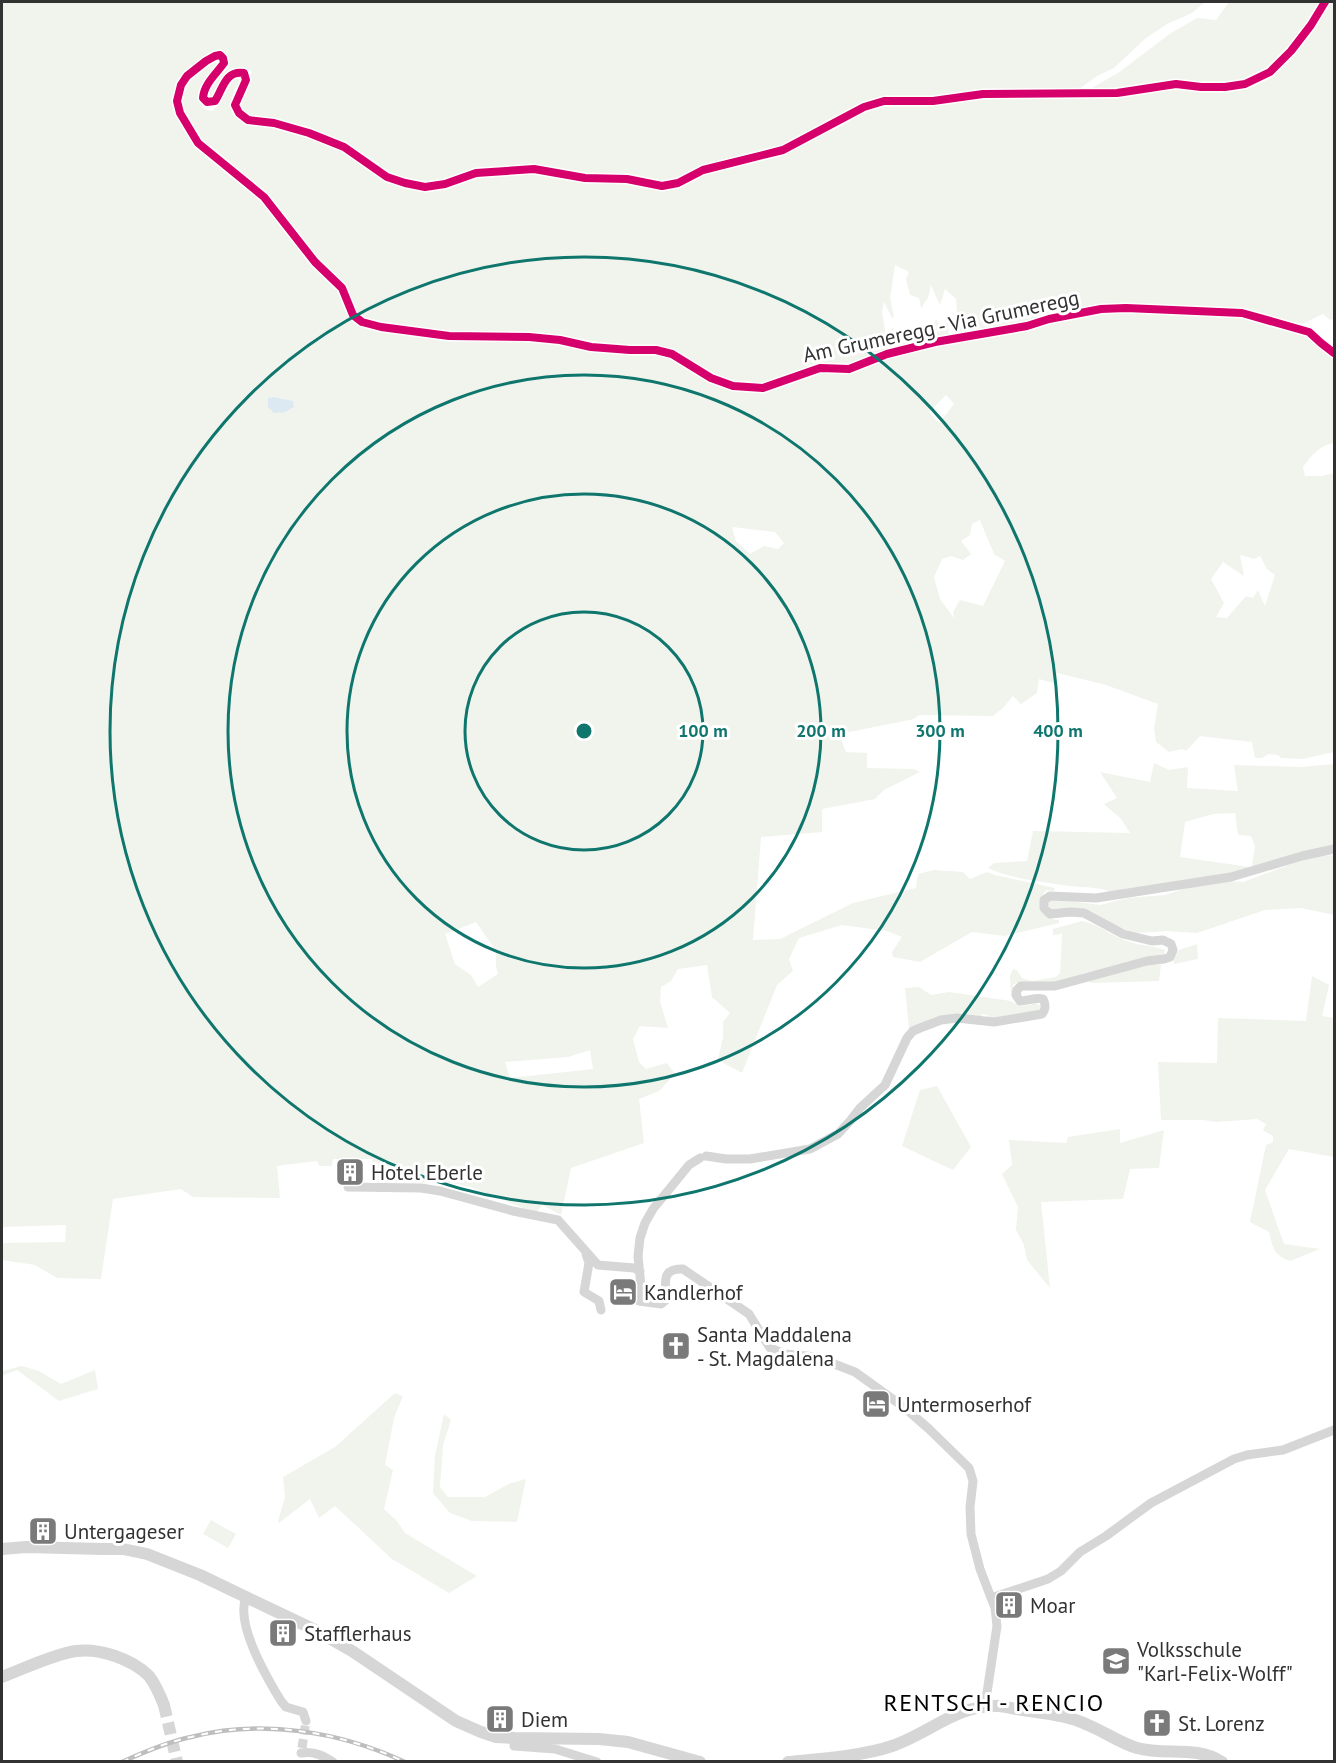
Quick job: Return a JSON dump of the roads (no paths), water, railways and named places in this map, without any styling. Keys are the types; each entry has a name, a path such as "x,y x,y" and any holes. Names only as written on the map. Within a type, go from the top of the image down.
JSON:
{"street":[{"name":"Am Grumeregg - Via Grumeregg","path":"1325,2 1291,51 1270,72 1245,84 1225,87 1176,84 1117,93 982,94 933,100 884,101 864,107 783,150 703,170 678,183 662,186 627,179 585,178 534,169 476,173 425,188 405,183 387,177 344,147 309,133 242,117 235,105 246,80 244,73 237,72 229,76 215,101 207,102 203,98 204,92 224,63 224,58 220,55 209,58 187,76 181,85 177,101 180,113 198,143 264,197 315,262 342,288 353,315 362,322 381,327 449,336 529,337 600,348 656,350 672,354 711,378 733,386 764,388 820,368 849,369 887,354 935,342 1027,326 1049,319 1101,309 1242,313 1309,332 1335,353"},
{"path":"985,1707 998,1626 996,1608 980,1569 971,1534 970,1506 973,1481 969,1468 929,1429 889,1395 855,1372 816,1357 785,1354 771,1348 749,1314 683,1269 674,1269 669,1272 665,1279 667,1299 661,1304 639,1301 641,1286 639,1238 645,1223 653,1209 689,1165 703,1157 750,1159 810,1149 838,1134 860,1108 885,1085 907,1038 913,1031 941,1020 967,1018 994,1022 1042,1014 1045,1010 1043,999 1020,1001 1016,995 1021,986 1055,986 1170,957 1173,950 1171,944 1163,940 1152,941 1123,934 1084,914 1071,912 1050,914 1044,908 1044,900 1050,896 1096,898 1186,884 1252,872 1302,856 1335,849"},
{"path":"348,1187 398,1187 431,1190 558,1220 598,1265 634,1268 640,1271"},
{"path":"586,1252 589,1263 584,1292 599,1301 601,1310"},
{"path":"991,1598 1048,1579 1061,1571 1080,1551 1106,1536 1151,1503 1234,1459 1283,1450 1335,1430"},
{"path":"2,1549 26,1547 123,1549 147,1554 187,1569 315,1630 352,1651 456,1721 481,1732 496,1737 599,1739 628,1742 700,1761"},
{"path":"246,1597 245,1616 250,1644 281,1701 286,1707 303,1712 306,1721"},
{"path":"2,1677 69,1652 94,1651 122,1659 148,1676 157,1688 164,1705"},
{"path":"788,1761 870,1752 886,1748 955,1715 985,1707 999,1706 1069,1718 1087,1724 1131,1746 1150,1750 1204,1753 1222,1761"},
{"path":"515,1738 514,1746 555,1749 578,1759 597,1761"},
{"path":"300,1754 311,1752 333,1761"}],"tunnel":[{"path":"164,1705 177,1762"},
{"path":"302,1748 306,1721"}],"railway":[{"path":"122,1762 164,1744 191,1737 245,1729 300,1731 327,1736 354,1742 405,1762"}],"place":[{"name":"Hotel Eberle","path":"350,1172"},
{"name":"Kandlerhof","path":"623,1292"},
{"name":"Santa Maddalena - St. Magdalena","path":"676,1346"},
{"name":"Untermoserhof","path":"876,1404"},
{"name":"Untergageser","path":"43,1531"},
{"name":"Moar","path":"1009,1605"},
{"name":"Stafflerhaus","path":"283,1633"},
{"name":"Volksschule \"Karl-Felix-Wolff\"","path":"1116,1661"},
{"name":"Diem","path":"500,1719"},
{"name":"St. Lorenz","path":"1157,1723"}],"district":[{"name":"RENTSCH - RENCIO","path":"994,1702"}]}
